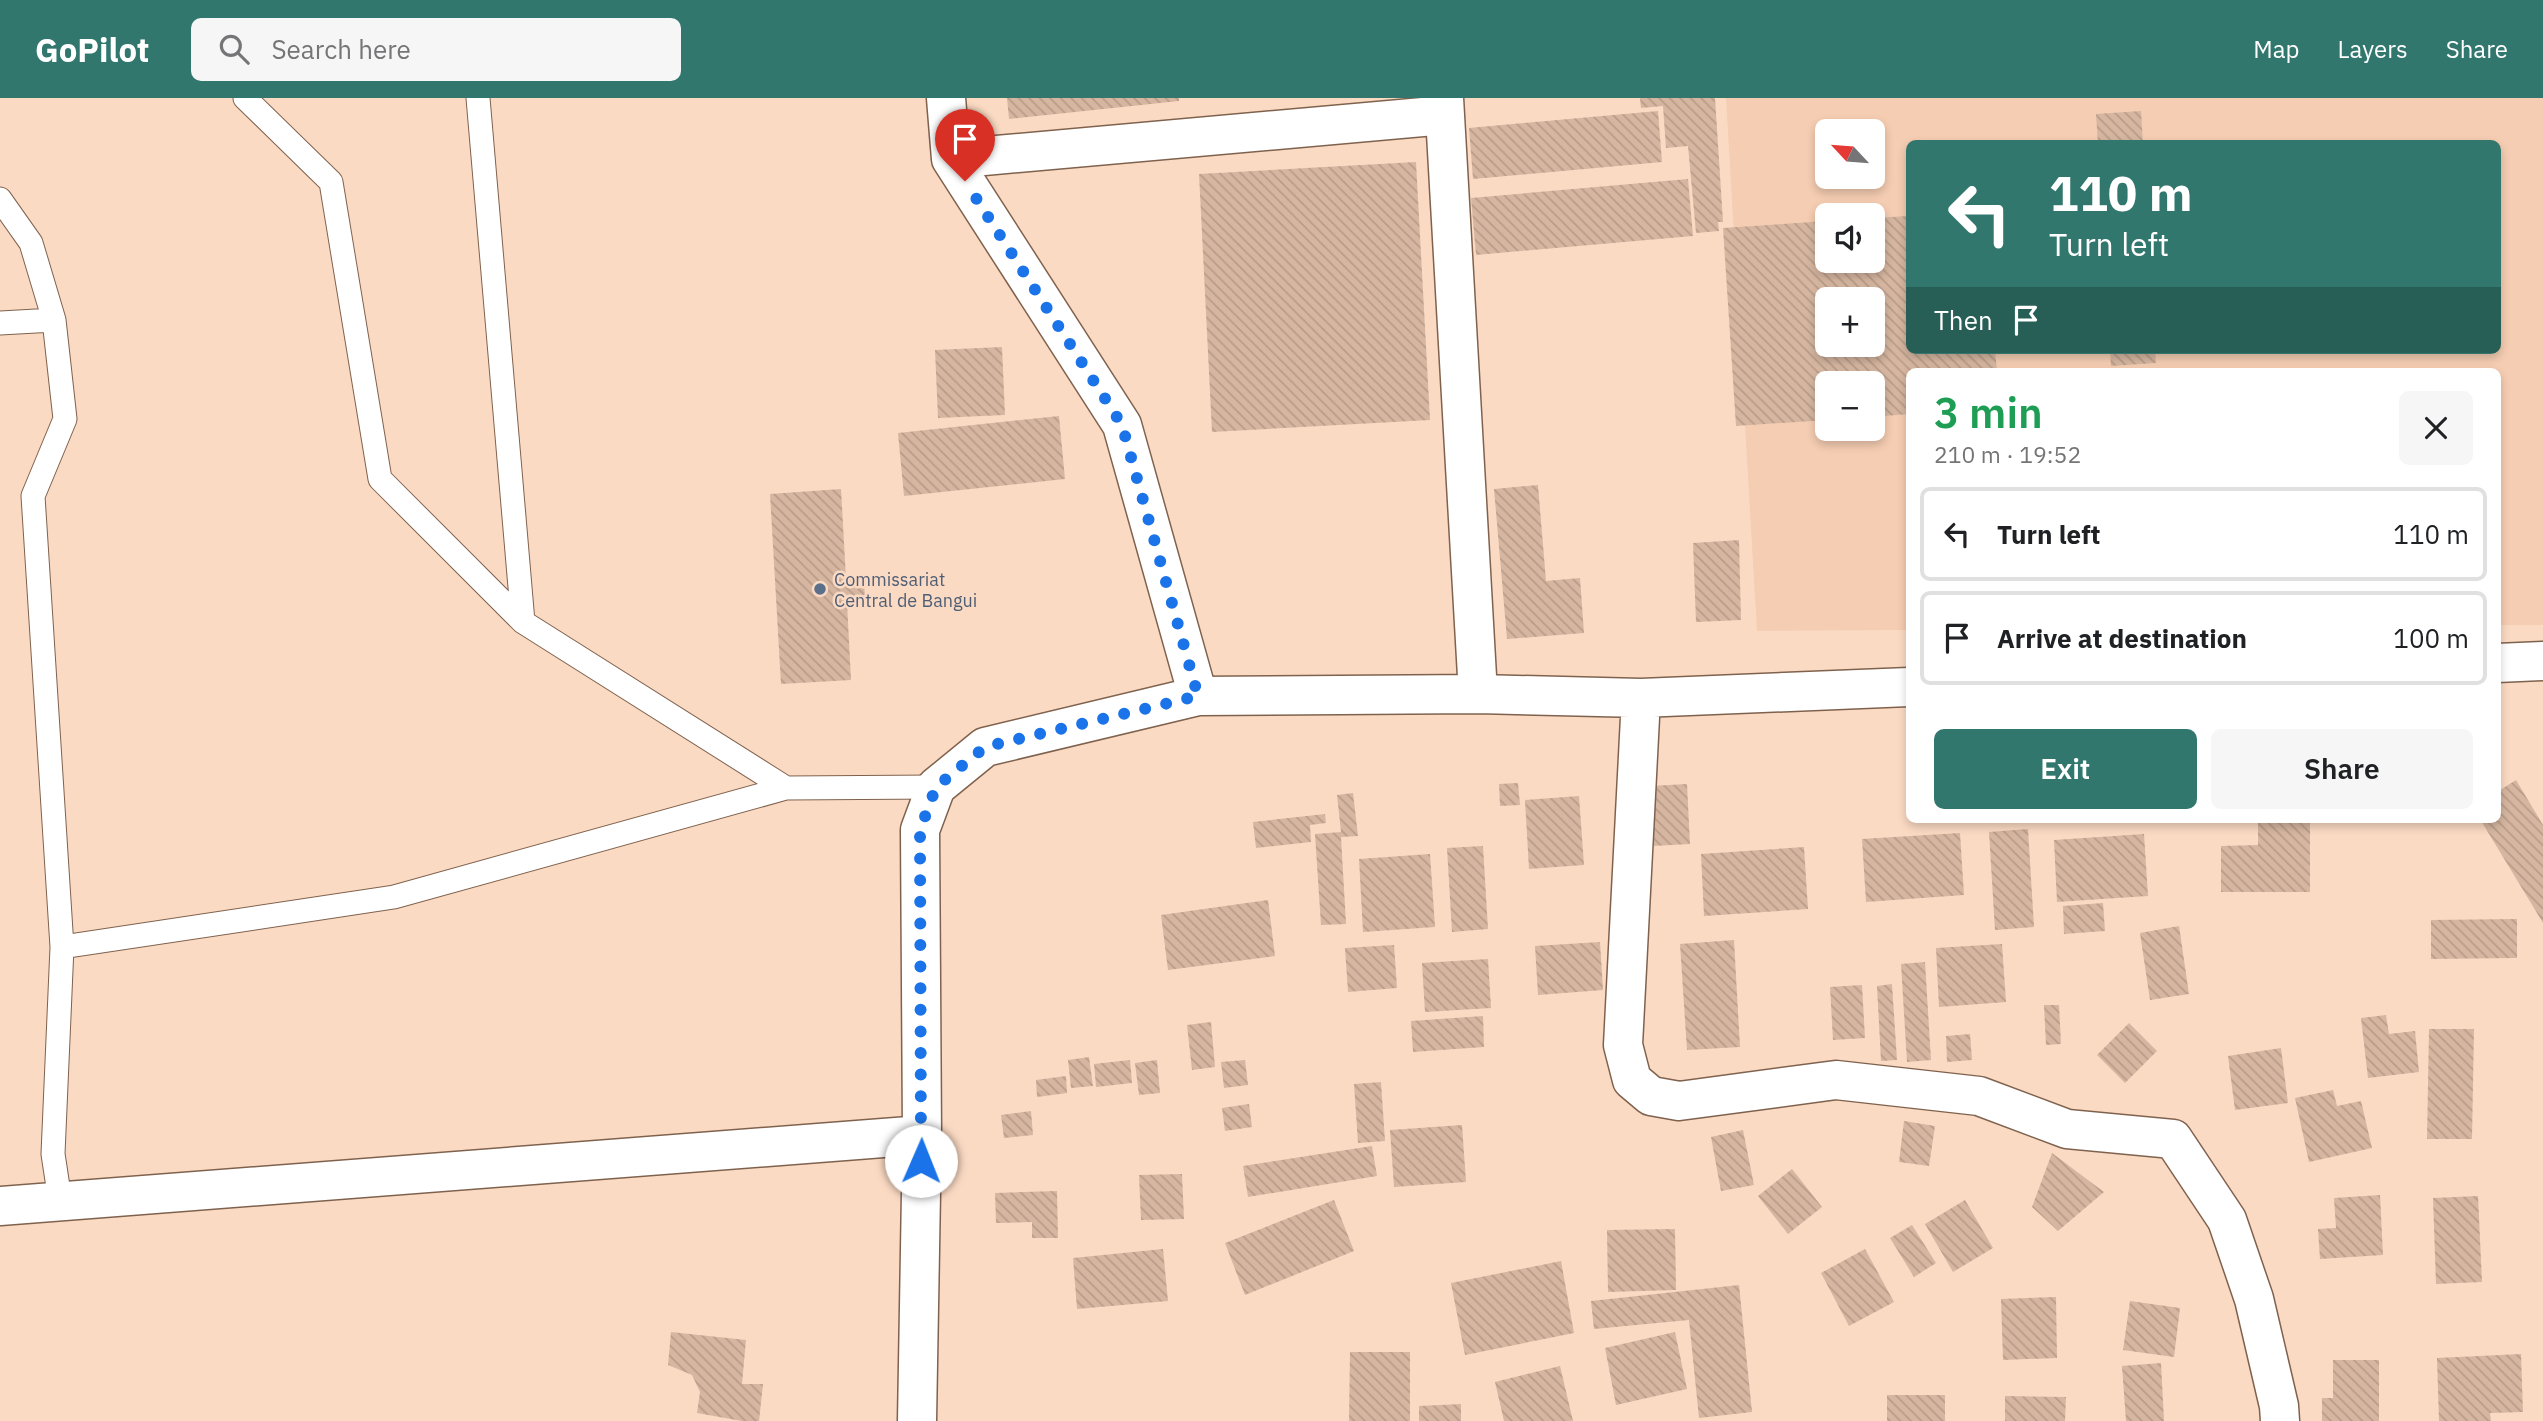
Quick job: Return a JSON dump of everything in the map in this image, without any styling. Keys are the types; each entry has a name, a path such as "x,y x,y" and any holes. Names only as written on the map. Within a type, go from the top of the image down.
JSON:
{"street":[{"path":"946,98 951,159 1122,425 1198,696"},
{"path":"951,159 1445,106 1478,694"},
{"path":"2501,663 2543,661"},
{"path":"917,1421 922,1135 920,830 936,787 985,747 1198,696 1478,694 1641,698 1906,687"},
{"path":"1641,698 1623,1045 1632,1080 1651,1096 1679,1101 1836,1080 1979,1096 2067,1129 2174,1139 2227,1220 2255,1299 2280,1421"},
{"path":"0,1206 922,1135"}],"lane":[{"path":"245,98 331,182 380,479 523,622 786,788"},
{"path":"478,98 523,622"},
{"path":"0,199 31,243 54,320 65,419 33,496 62,947 53,1154 60,1200"},
{"path":"0,323 54,320"},
{"path":"62,947 394,897 786,788 936,787"}],"shaded area":[{"path":"1726,98 2543,98 2543,625 2501,625 2501,368 1906,368 1906,630 1757,631"}],"building":[{"path":"1007,98 1179,98 1179,101 1009,119"},
{"path":"1640,98 1715,98 1723,222 1718,222 1719,231 1696,233 1688,146 1666,148 1663,106 1641,108"},
{"path":"1658,111 1662,162 1473,179 1469,128"},
{"path":"2141,111 2143,140 2098,140 2096,114"},
{"path":"1416,162 1430,420 1212,432 1199,174"},
{"path":"1688,179 1693,236 1476,255 1471,198"},
{"path":"1906,216 1906,354 1995,354 1997,368 1906,368 1906,414 1885,416 1885,371 1815,371 1815,421 1736,426 1723,228 1815,222 1815,273 1885,273 1885,217"},
{"path":"1002,347 1005,415 938,418 935,350"},
{"path":"2110,354 2155,354 2156,363 2111,366"},
{"path":"1059,416 1065,479 904,496 898,433"},
{"path":"1538,485 1546,581 1580,578 1584,633 1507,639 1494,489"},
{"name":"Commissariat Central de Bangui","path":"841,489 846,578 864,577 865,601 847,603 851,680 781,684 770,494"},
{"path":"1739,540 1741,620 1696,622 1693,543"},
{"path":"2516,780 2543,825 2543,923 2482,823 2501,823 2501,789"},
{"path":"1518,783 1520,805 1500,806 1499,784"},
{"path":"1687,784 1690,844 1653,846 1650,786"},
{"path":"1353,793 1358,836 1341,837 1346,924 1321,925 1315,834 1341,832 1337,795"},
{"path":"1579,796 1584,865 1529,869 1525,800"},
{"path":"1325,814 1326,823 1310,825 1311,842 1256,848 1253,822"},
{"path":"2258,823 2310,823 2310,892 2221,892 2221,846 2258,845"},
{"path":"2028,829 2034,927 1995,930 1989,832"},
{"path":"1960,833 1964,895 1866,902 1862,839"},
{"path":"2144,834 2148,896 2057,902 2054,840"},
{"path":"1483,846 1488,929 1452,932 1447,848"},
{"path":"1804,847 1808,909 1704,916 1701,854"},
{"path":"1430,854 1435,927 1363,932 1359,859"},
{"path":"1268,900 1275,956 1168,970 1161,915"},
{"path":"2103,903 2105,931 2064,934 2063,906"},
{"path":"2517,919 2517,958 2431,959 2431,920"},
{"path":"2179,926 2189,994 2150,1000 2140,933"},
{"path":"1734,940 1740,1047 1687,1050 1680,944"},
{"path":"1600,942 1603,990 1538,995 1535,946"},
{"path":"2002,944 2006,1002 1939,1007 1936,948"},
{"path":"1394,945 1397,988 1348,992 1345,948"},
{"path":"1488,959 1491,1008 1425,1012 1422,963"},
{"path":"1925,962 1931,1060 1907,1062 1901,964"},
{"path":"1892,984 1897,1060 1881,1061 1877,986"},
{"path":"1862,985 1865,1038 1833,1040 1830,987"},
{"path":"2044,1005 2059,1005 2061,1044 2046,1045"},
{"path":"2386,1015 2389,1034 2415,1031 2419,1072 2368,1078 2361,1018"},
{"path":"1483,1016 1484,1047 1413,1052 1411,1021"},
{"path":"1211,1022 1215,1067 1192,1070 1187,1025"},
{"path":"2129,1023 2157,1051 2125,1083 2097,1055"},
{"path":"2429,1029 2474,1029 2472,1139 2427,1139"},
{"path":"1970,1034 1972,1060 1947,1062 1946,1036"},
{"path":"2281,1048 2288,1103 2235,1110 2228,1056"},
{"path":"1089,1057 1093,1086 1071,1088 1068,1060"},
{"path":"1130,1060 1132,1083 1096,1087 1094,1064"},
{"path":"1157,1060 1160,1093 1139,1095 1135,1063"},
{"path":"1245,1060 1248,1085 1224,1088 1221,1062"},
{"path":"1066,1076 1067,1093 1037,1097 1036,1080"},
{"path":"1381,1082 1385,1141 1358,1143 1354,1084"},
{"path":"2333,1090 2337,1106 2361,1101 2372,1148 2309,1162 2295,1098"},
{"path":"1249,1104 1252,1127 1225,1131 1222,1108"},
{"path":"1031,1111 1033,1135 1004,1138 1001,1115"},
{"path":"1904,1121 1935,1126 1929,1166 1899,1162"},
{"path":"1462,1125 1466,1182 1394,1187 1390,1130"},
{"path":"1743,1130 1754,1185 1721,1191 1711,1137"},
{"path":"1372,1146 1377,1176 1248,1197 1243,1166"},
{"path":"2052,1153 2104,1192 2058,1231 2032,1207"},
{"path":"1792,1169 1822,1207 1788,1234 1758,1196"},
{"path":"1182,1174 1184,1219 1141,1220 1139,1175"},
{"path":"1057,1191 1058,1238 1032,1238 1032,1222 996,1223 995,1193"},
{"path":"2380,1195 2383,1255 2320,1259 2318,1229 2336,1228 2334,1198"},
{"path":"2478,1196 2482,1282 2436,1284 2433,1198"},
{"path":"1334,1200 1354,1251 1245,1295 1225,1243"},
{"path":"1965,1200 1993,1248 1953,1272 1925,1224"},
{"path":"1912,1225 1936,1263 1914,1277 1890,1238"},
{"path":"1675,1229 1676,1290 1608,1292 1607,1230"},
{"path":"1163,1249 1168,1301 1077,1309 1073,1258"},
{"path":"1865,1249 1894,1302 1849,1326 1821,1273"},
{"path":"1561,1261 1574,1333 1465,1355 1451,1283"},
{"path":"1739,1285 1752,1412 1699,1418 1689,1320 1594,1329 1591,1301"},
{"path":"2056,1297 2057,1358 2003,1360 2001,1299"},
{"path":"2130,1301 2180,1308 2174,1357 2123,1350"},
{"path":"671,1332 746,1340 742,1384 763,1384 759,1421 742,1421 697,1413 700,1392 692,1375 668,1365"},
{"path":"1675,1332 1687,1389 1616,1405 1605,1348"},
{"path":"1350,1352 1410,1352 1410,1421 1349,1421"},
{"path":"2521,1354 2523,1412 2490,1413 2491,1421 2439,1421 2437,1358"},
{"path":"2333,1360 2379,1360 2379,1421 2322,1421 2322,1398 2333,1398"},
{"path":"2161,1363 2164,1421 2126,1421 2122,1366"},
{"path":"1560,1366 1573,1421 1504,1421 1495,1382"},
{"path":"1887,1395 1945,1395 1945,1421 1887,1421"},
{"path":"2005,1396 2066,1397 2065,1421 2005,1421"},
{"path":"1461,1404 1461,1421 1419,1421 1419,1406"}],"place":[{"name":"Commissariat Central de Bangui","path":"820,589"}],"route":[{"path":"921,1161 920,830 936,787 985,747 1198,696 1122,425 965,181"}]}
